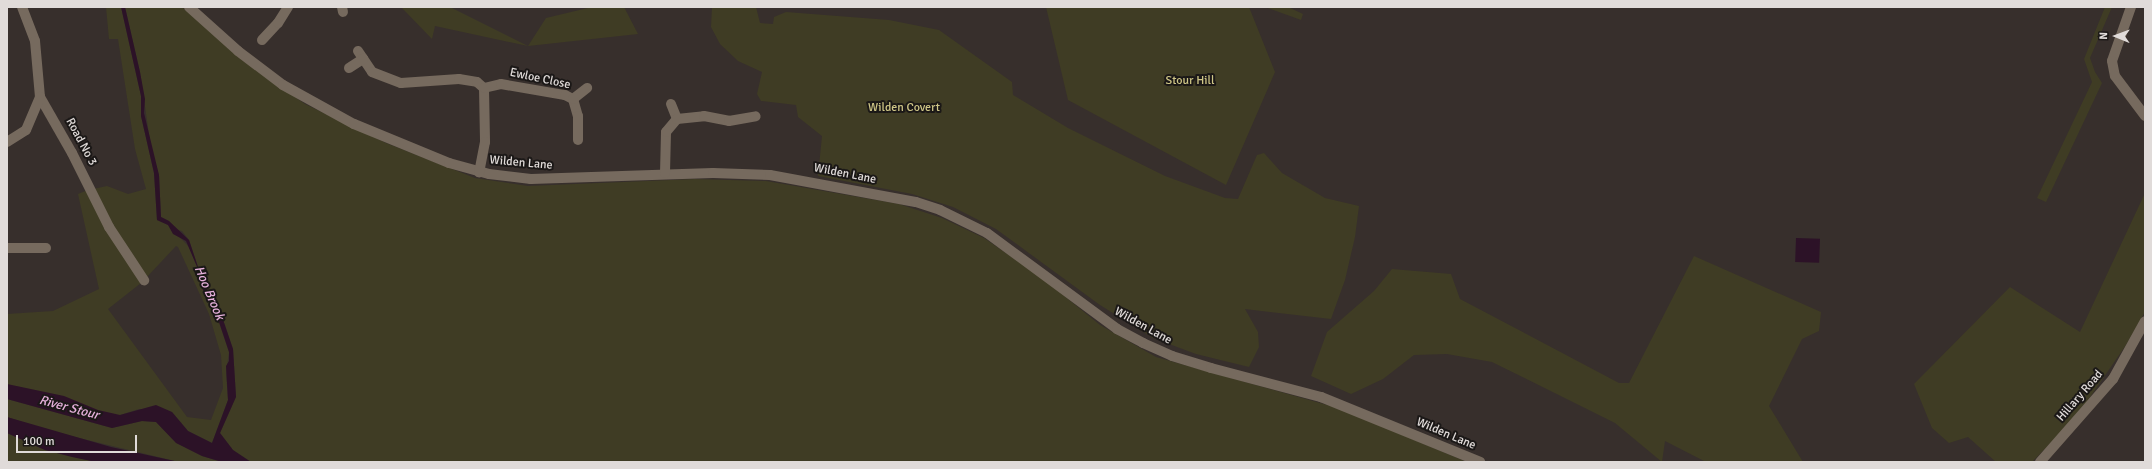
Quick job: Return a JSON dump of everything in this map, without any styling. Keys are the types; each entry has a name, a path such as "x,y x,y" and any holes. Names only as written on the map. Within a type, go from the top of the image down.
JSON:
{"street":[{"name":"Road No 3","path":"22,7 35,41 40,97 72,152 109,227 144,280"},
{"name":"Wilden Lane","path":"189,7 249,60 283,85 329,112 417,151 479,172 531,179 665,173 749,173 788,177 891,196 940,210 987,233 1014,250 1090,309 1143,343 1205,366 1302,391 1340,404 1480,462"},
{"path":"262,40 278,23 288,7"},
{"path":"2131,7 2112,61 2115,76 2145,116"},
{"path":"349,68 360,55 372,72 401,83 459,79 477,82 484,88 485,142 479,172"},
{"name":"Ewloe Close","path":"484,88 501,84 565,95 573,99 578,116 578,140"},
{"path":"573,99 587,88"},
{"path":"7,142 26,130 40,97"},
{"path":"671,104 677,119"},
{"path":"665,173 666,132 677,119 704,116 729,121 756,116"},
{"path":"7,248 46,248"},
{"name":"Hillary Road","path":"2040,462 2113,379 2145,320"}],"green space":[{"path":"106,7 121,7 141,96 141,116 154,173 157,220 168,225 189,247 201,276 201,287 213,304 229,352 226,373 228,400 212,443 188,431 172,412 139,409 120,415 96,416 20,387 7,385 7,314 53,311 99,289 78,194 88,190 141,283 108,309 187,417 211,420 223,388 221,355 209,314 178,247 176,246 146,278 127,252 93,189 107,186 128,194 146,189 135,149 118,39 109,39"},
{"path":"125,7 182,7 241,59 305,104 386,143 475,178 528,186 695,179 766,181 899,204 942,218 984,238 1041,277 1100,325 1156,357 1338,408 1467,462 251,462 233,450 220,433 236,396 233,349 218,305 205,287 204,274 198,267 189,240 182,231 174,229 169,221 161,217 159,175 151,148 140,72"},
{"path":"401,7 450,7 528,46 435,26 432,39"},
{"path":"592,7 624,7 638,34 528,46 546,18"},
{"name":"Wilden Covert","path":"712,7 756,7 760,23 773,24 774,17 786,12 889,20 939,30 1012,82 1013,95 1068,128 1165,176 1225,198 1238,199 1257,155 1264,153 1282,173 1325,198 1359,206 1355,237 1345,280 1331,319 1245,309 1258,332 1259,347 1249,367 1196,354 1153,338 1100,305 996,229 953,207 912,194 818,176 822,136 798,117 796,105 761,101 757,94 762,72 738,61 720,44 711,27"},
{"name":"Stour Hill","path":"1046,7 1249,7 1275,72 1226,185 1068,100"},
{"path":"1265,7 1288,7 1303,14 1301,20"},
{"path":"2105,7 2112,7 2090,58 2095,72 2102,83 2046,202 2037,198 2092,82 2084,59"},
{"path":"2145,193 2145,312 2126,345 2077,416 2032,462 1996,462 1968,437 1949,443 1932,428 1914,384 2010,287 2080,332"},
{"path":"1694,256 1821,312 1819,331 1802,339 1769,406 1803,462 1706,462 1665,441 1662,462 1615,423 1492,362 1447,354 1414,355 1383,379 1351,394 1311,376 1327,332 1374,291 1392,269 1451,274 1460,299 1619,383 1629,383"},
{"path":"7,399 112,428 142,421 156,422 177,443 202,456 222,462 179,462 50,431 7,417"},
{"path":"7,433 45,450 96,462 7,462"}],"water":[{"path":"121,7 125,7 140,72 145,99 144,113 159,175 161,217 169,221 189,240 198,267 204,274 205,287 217,302 233,349 236,397 220,433 233,450 251,462 222,462 202,456 176,443 156,422 142,421 112,428 7,399 7,384 64,396 98,410 120,415 156,405 172,412 188,431 212,443 228,400 226,366 229,361 229,352 213,304 201,287 201,276 186,241 173,234 168,225 157,220 154,173 141,116 141,96"},
{"path":"1796,238 1820,239 1819,263 1795,262"},
{"path":"7,417 111,447 179,462 96,462 45,450 7,433"}],"water label":[{"name":"Hoo Brook","path":"209,293"},
{"name":"River Stour","path":"69,408"}]}
